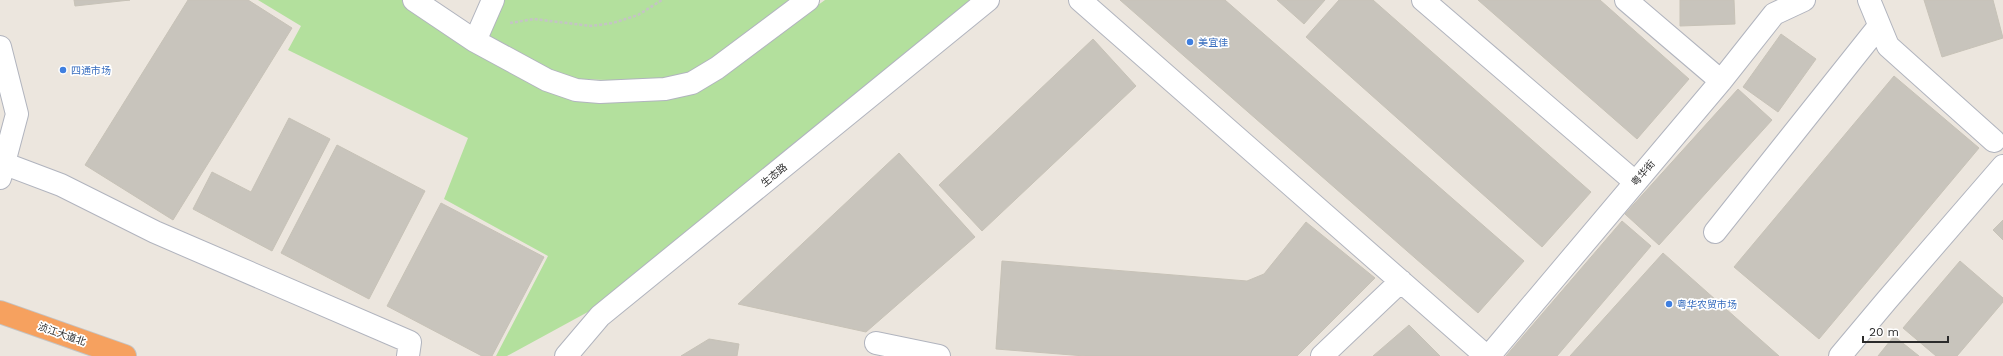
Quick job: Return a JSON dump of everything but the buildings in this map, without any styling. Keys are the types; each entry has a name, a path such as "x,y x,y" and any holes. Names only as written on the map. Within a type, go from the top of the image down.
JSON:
{"highway":[{"name":"浈江大道北","path":"0,312 125,356"}],"street":[{"path":"414,0 475,41 547,80 576,90 600,92 665,89 692,83 717,68 808,0"},
{"name":"生态路","path":"566,356 600,316 988,0"},
{"path":"1080,0 1486,356"},
{"path":"1424,0 1635,182"},
{"path":"1626,0 1721,81"},
{"name":"粤华街","path":"1489,356 1721,81 1773,7 1804,0"},
{"path":"1869,0 1888,46 1994,141"},
{"path":"475,41 489,8"},
{"path":"1715,232 1880,26"},
{"path":"0,47 17,114 1,168 61,185 155,232 410,342 408,356"},
{"path":"1840,356 1886,300 2003,166"},
{"path":"1322,356 1401,281"},
{"path":"876,343 940,356"}],"path":[{"path":"489,8 514,23 534,19 591,26 612,23 638,15 662,0"}],"green space":[{"path":"258,0 404,0 574,96 722,74 825,0 975,0 597,307 507,356 496,356 548,256 444,199 468,138 288,50 301,26"},
{"path":"500,0 797,0 714,62 666,82 577,79 552,72 485,35"}],"place":[{"name":"美宜佳","path":"1190,42"},
{"name":"四通市场","path":"63,70"},
{"name":"粤华农贸市场","path":"1669,304"}]}
